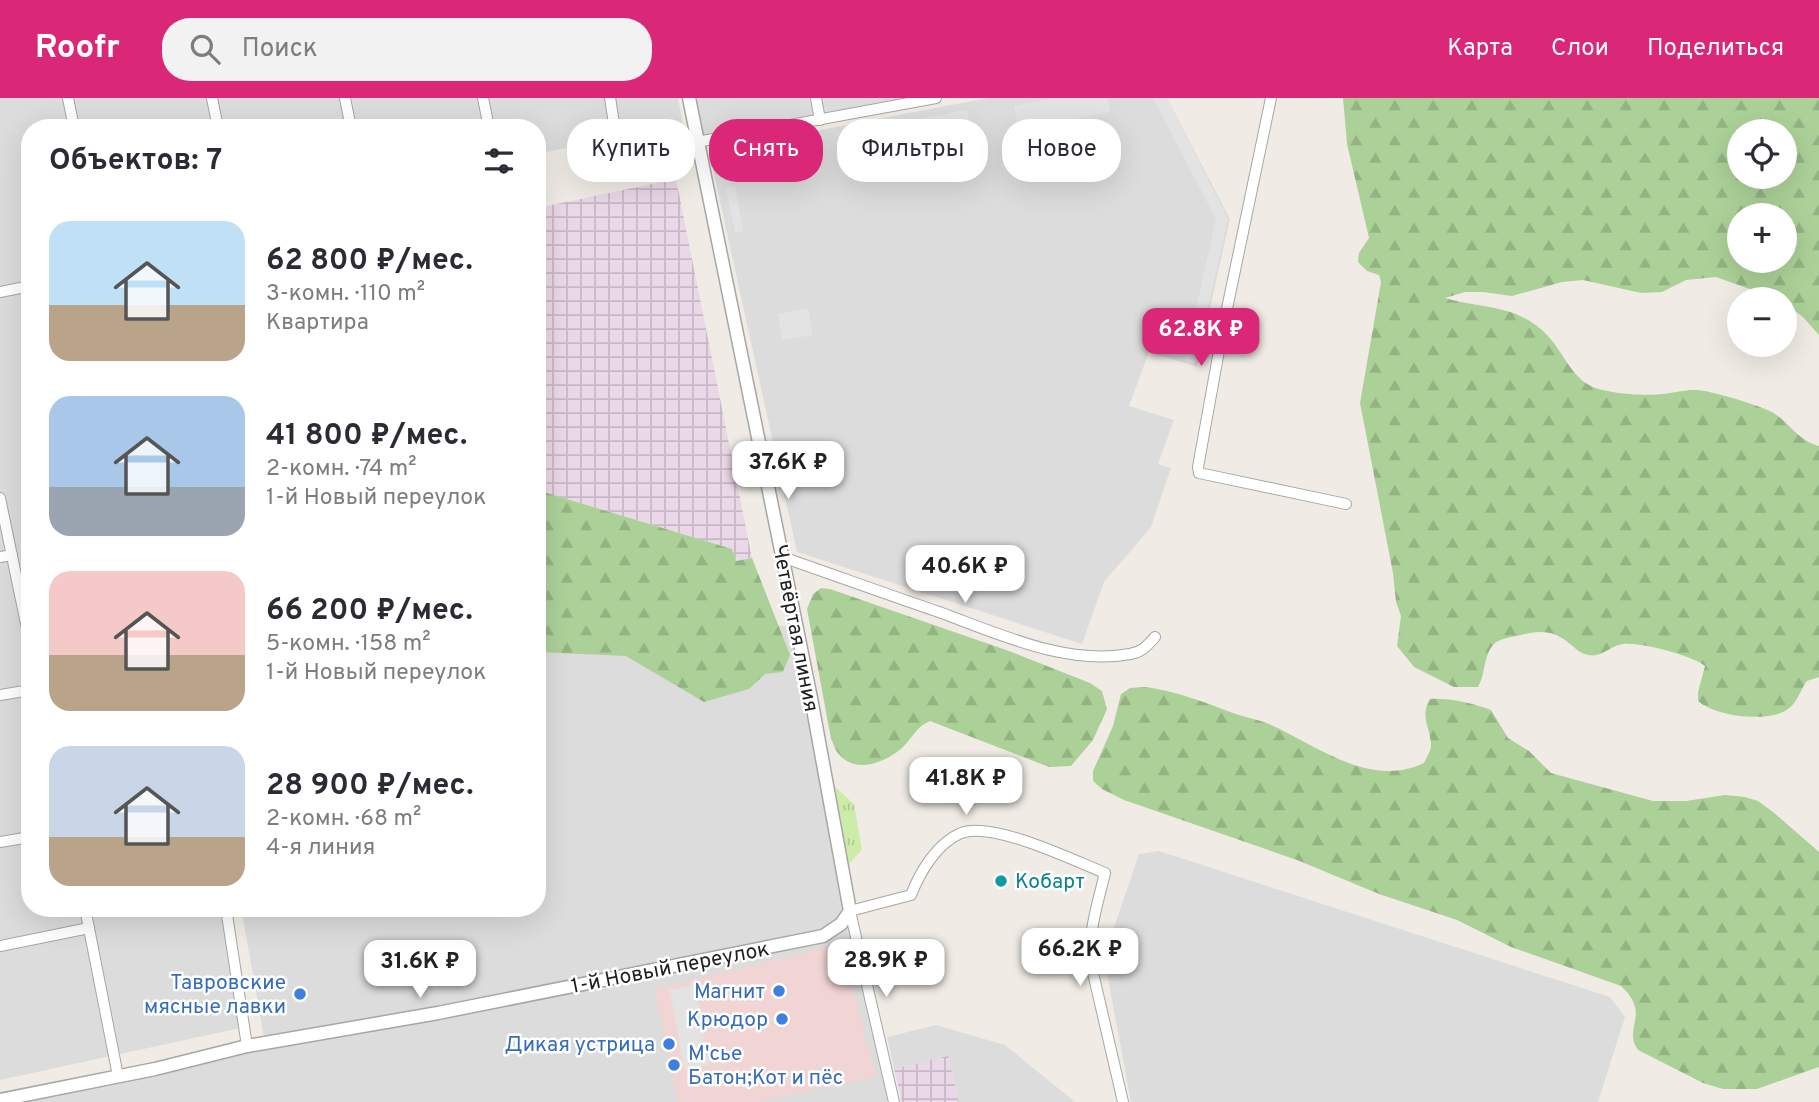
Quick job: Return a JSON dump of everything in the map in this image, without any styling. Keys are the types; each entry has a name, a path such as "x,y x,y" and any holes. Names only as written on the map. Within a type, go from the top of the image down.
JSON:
{"street":[{"path":"68,98 72,119"},
{"path":"212,98 216,119"},
{"path":"345,98 349,119"},
{"path":"483,98 487,119"},
{"path":"610,98 620,144 628,152 637,153 709,138"},
{"name":"Четвёртая линия","path":"689,98 850,911"},
{"path":"816,98 820,119"},
{"path":"823,119 936,98"},
{"path":"1271,98 1224,323 1199,473 1346,505"},
{"path":"0,292 21,288"},
{"path":"0,498 21,599"},
{"path":"0,557 12,555"},
{"path":"782,557 1003,634 1066,652 1091,656 1130,654 1144,650 1155,637"},
{"path":"0,695 21,692"},
{"name":"1-й Новый переулок","path":"0,1100 247,1046 438,1013 823,936 841,923 850,911 911,895 926,864 944,845 961,833 981,830 1006,835 1105,873 1089,943 1090,960 1123,1102"},
{"path":"0,842 21,838"},
{"path":"850,911 893,1099"},
{"path":"87,917 118,1076"},
{"path":"227,917 247,1046"},
{"path":"0,946 89,928"}],"shaded area":[{"path":"0,98 678,98 682,119 567,119 567,148 546,152 546,119 21,119 21,917 223,917 245,1027 0,1080"},
{"path":"689,98 936,98 817,119 709,119 709,138 698,140"},
{"path":"988,98 1167,98 1230,219 1197,367 1149,352 1129,406 1174,420 1158,464 1171,468 1151,527 1104,582 1082,644 797,552 716,182 823,182 823,129 837,127 837,182 988,182 988,119 877,119"},
{"path":"1054,98 1108,98 1110,112 1072,119 1016,119 1014,106"},
{"path":"1153,98 1167,98 1228,219 1195,364 1185,359 1216,219"},
{"path":"967,110 969,119 923,119"},
{"path":"662,182 677,182 752,558 736,561 732,549 546,493 546,206"},
{"path":"735,186 743,231 735,232 726,188"},
{"path":"808,308 813,335 782,340 778,314"},
{"path":"546,586 789,627 843,899 888,1102 9,1102 266,1048 243,917 546,917"},
{"path":"1159,851 1610,997 1625,1017 1598,1102 1131,1102 1104,957 1139,854"},
{"path":"841,944 876,1077 756,1102 678,1102 654,989"},
{"path":"695,985 709,1065 684,1069 670,990"},
{"path":"936,1025 1005,1045 1075,1102 959,1102 948,1057 894,1069 887,1037"},
{"path":"948,1056 959,1102 902,1102 894,1069"}],"green space":[{"path":"1343,98 1819,98 1819,335 1797,312 1797,287 1744,287 1716,277 1686,280 1662,292 1641,293 1583,280 1562,282 1512,296 1465,292 1445,298 1499,309 1525,318 1548,336 1583,381 1596,388 1636,394 1694,390 1721,395 1772,412 1799,436 1819,446 1819,677 1807,681 1788,709 1756,717 1717,711 1698,701 1705,666 1698,662 1653,647 1631,644 1588,655 1547,632 1535,632 1495,643 1486,658 1478,687 1454,687 1414,667 1397,646 1401,616 1396,602 1393,573 1360,403 1381,282 1379,275 1367,271 1358,262 1359,253 1369,238 1347,144"},
{"path":"546,493 732,549 736,561 752,558 790,655 783,672 765,674 749,689 704,702 626,656 546,652"},
{"path":"821,588 1009,651 1090,683 1102,691 1107,709 1093,740 1071,766 1049,767 930,721 915,732 903,747 888,757 871,764 853,764 836,751 831,739 807,609 813,594"},
{"path":"1145,687 1179,694 1264,722 1344,761 1383,771 1404,770 1424,763 1431,746 1425,717 1427,705 1430,699 1446,699 1491,710 1508,738 1529,751 1551,773 1653,801 1686,801 1725,795 1758,801 1819,852 1819,1067 1757,1089 1723,1089 1703,1083 1638,1050 1633,1034 1636,1013 1634,1005 1621,986 1511,947 1457,920 1379,894 1297,860 1124,800 1102,789 1093,781 1093,771 1113,726 1121,694 1130,688"},
{"path":"833,785 854,804 862,850 848,865"}],"place":[{"name":"Кобарт","path":"1001,881"},
{"name":"Магнит","path":"779,991"},
{"name":"Тавровские мясные лавки","path":"300,994"},
{"name":"Крюдор","path":"782,1019"},
{"name":"Дикая устрица","path":"669,1044"},
{"name":"М'сье Батон;Кот и пёс","path":"674,1065"}]}
